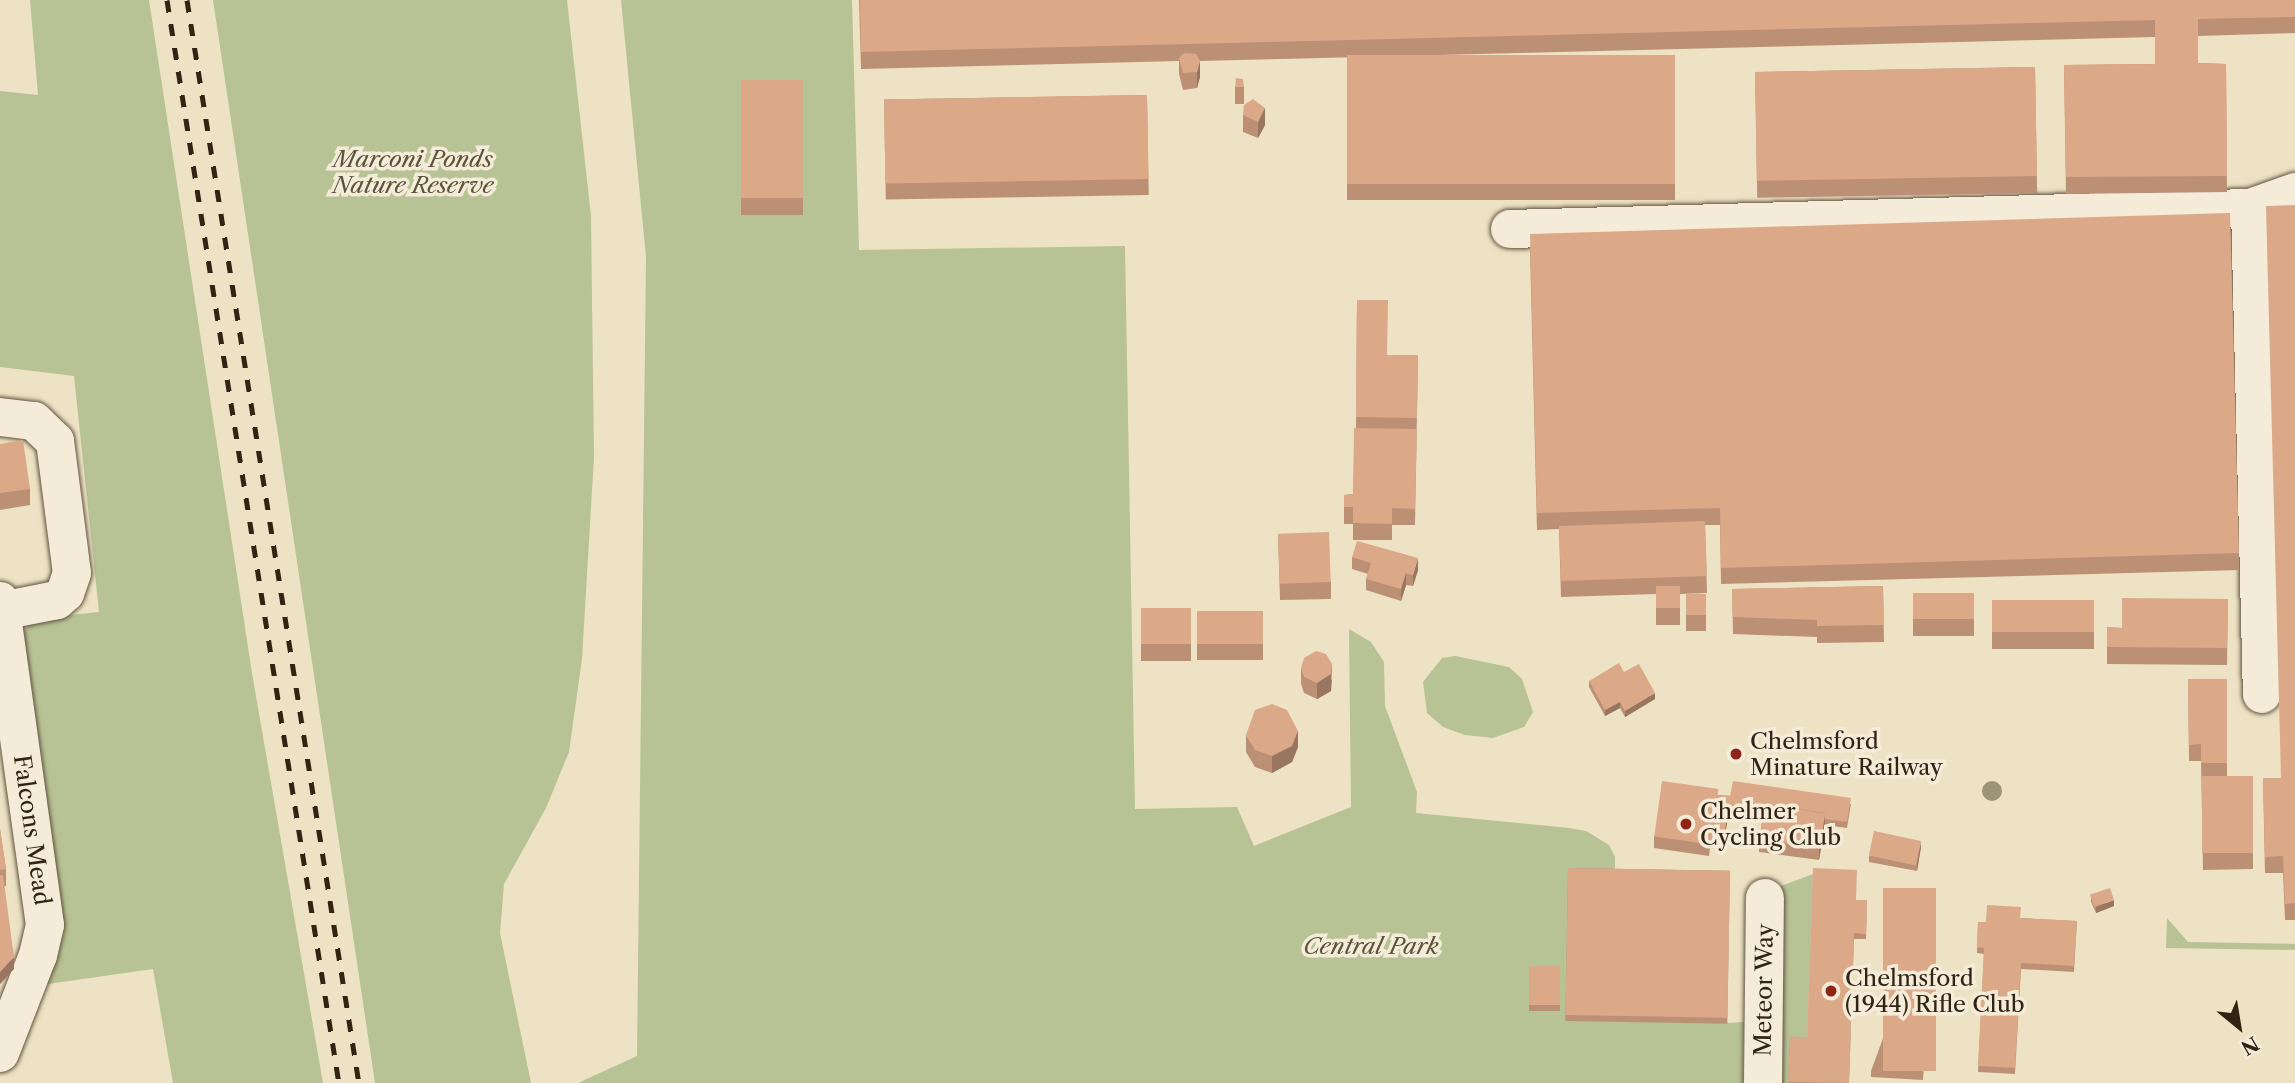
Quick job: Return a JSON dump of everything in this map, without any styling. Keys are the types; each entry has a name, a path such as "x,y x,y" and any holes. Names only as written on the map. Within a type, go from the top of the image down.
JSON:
{"street":[{"path":"1510,229 2250,208 2295,192"},
{"path":"2250,208 2262,694"},
{"path":"0,417 34,421 55,441 72,573 65,593 57,600 1,606"},
{"name":"Falcons Mead","path":"0,1053 38,955 45,925 1,606"},
{"name":"Meteor Way","path":"1763,1083 1765,898"}],"green space":[{"path":"30,0 149,0 252,673 323,1083 173,1083 153,969 41,985 22,633 30,624 52,617 99,612 74,376 0,367 0,91 38,95"},
{"name":"Marconi Ponds Nature Reserve","path":"213,0 567,0 591,216 594,457 582,659 569,752 546,808 504,884 500,933 531,1083 375,1083"},
{"name":"Central Park","path":"621,0 852,0 859,250 1125,246 1135,809 1237,807 1254,846 1351,807 1349,629 1371,642 1384,662 1385,706 1417,792 1416,813 1569,828 1586,831 1609,845 1615,857 1615,875 1728,1023 1744,1022 1743,1083 578,1083 637,1056 646,257"},
{"path":"1455,656 1509,667 1522,679 1533,712 1524,727 1493,738 1465,735 1443,727 1427,713 1423,682 1442,658"},
{"path":"1813,874 1807,1044 1788,1083 1780,1083 1781,886"},
{"path":"2167,918 2188,942 2295,944 2295,950 2166,948"}],"building":[{"path":"860,0 2295,0 2295,17 2198,19 2198,63 2226,64 2227,176 2066,177 2064,65 2155,64 2155,20 861,52"},
{"path":"1184,53 1196,54 1200,61 1197,72 1183,73 1179,58"},
{"path":"1347,55 1675,55 1675,184 1347,184"},
{"path":"2035,67 2037,176 1757,181 1755,72"},
{"path":"1236,78 1243,79 1244,87 1235,87"},
{"path":"741,80 803,80 803,198 741,198"},
{"path":"1147,95 1148,179 886,184 884,100"},
{"path":"1253,99 1265,108 1258,122 1243,115 1244,105"},
{"path":"2295,205 2295,903 2285,904 2283,856 2265,857 2263,778 2281,778 2266,206"},
{"path":"2230,213 2239,553 1721,568 1720,508 1537,513 1530,234"},
{"path":"1357,300 1388,300 1387,355 1418,355 1417,418 1356,417"},
{"path":"1354,428 1417,429 1415,509 1392,508 1392,524 1353,523 1353,507 1344,507 1344,495 1353,494"},
{"path":"23,440 30,489 0,493 0,444"},
{"path":"1705,521 1707,576 1561,581 1559,526"},
{"path":"1329,532 1331,582 1280,584 1278,534"},
{"path":"1357,541 1418,558 1413,575 1406,573 1401,589 1366,579 1371,563 1352,557"},
{"path":"1656,586 1680,586 1680,608 1656,608"},
{"path":"1883,586 1884,625 1817,626 1817,620 1733,617 1732,589"},
{"path":"1913,593 1974,593 1974,619 1913,619"},
{"path":"1686,594 1706,594 1706,615 1686,615"},
{"path":"2122,598 2228,599 2227,648 2107,647 2107,627 2122,628"},
{"path":"1992,600 2094,600 2094,632 1992,632"},
{"path":"1141,608 1191,608 1191,644 1141,644"},
{"path":"1197,611 1263,611 1263,644 1197,644"},
{"path":"1316,651 1326,654 1332,664 1331,674 1317,683 1304,677 1301,668 1304,658"},
{"path":"1619,663 1624,672 1639,664 1655,693 1625,711 1620,702 1605,710 1589,681"},
{"path":"2188,679 2227,679 2227,763 2201,763 2201,744 2189,745"},
{"path":"1272,704 1287,710 1298,731 1292,746 1272,756 1255,750 1246,735 1255,710"},
{"path":"2202,776 2253,776 2253,853 2202,853"},
{"name":"Chelmer Cycling Club","path":"1662,781 1718,789 1711,844 1654,836"},
{"path":"1733,781 1851,798 1847,822 1825,819 1825,813 1765,804 1764,810 1729,804 1723,843 1710,842 1718,795 1730,796"},
{"path":"1765,804 1825,814 1820,849 1759,840"},
{"path":"0,829 6,869 0,870"},
{"path":"1874,831 1921,841 1916,865 1869,855"},
{"path":"1568,868 1730,871 1727,1018 1565,1015"},
{"name":"Chelmsford (1944) Rifle Club","path":"1813,868 1857,870 1856,900 1867,900 1866,934 1854,933 1849,1083 1788,1082 1790,1037 1807,1038"},
{"path":"0,875 3,875 14,957 0,972"},
{"path":"1883,888 1936,888 1936,1071 1883,1071"},
{"path":"2110,888 2114,900 2094,907 2090,894"},
{"path":"1987,905 2021,907 2020,918 2077,921 2074,966 2021,963 2015,1068 1978,1066 1984,948 1977,947 1978,922 1986,922"},
{"path":"1529,966 1560,966 1560,1005 1529,1005"}],"railway":[{"path":"167,0 339,1083"},
{"path":"187,0 359,1083"}],"place":[{"name":"Chelmsford Minature Railway","path":"1736,754"},
{"name":"Chelmer Cycling Club","path":"1686,824"},
{"name":"Chelmsford (1944) Rifle Club","path":"1831,991"}]}
